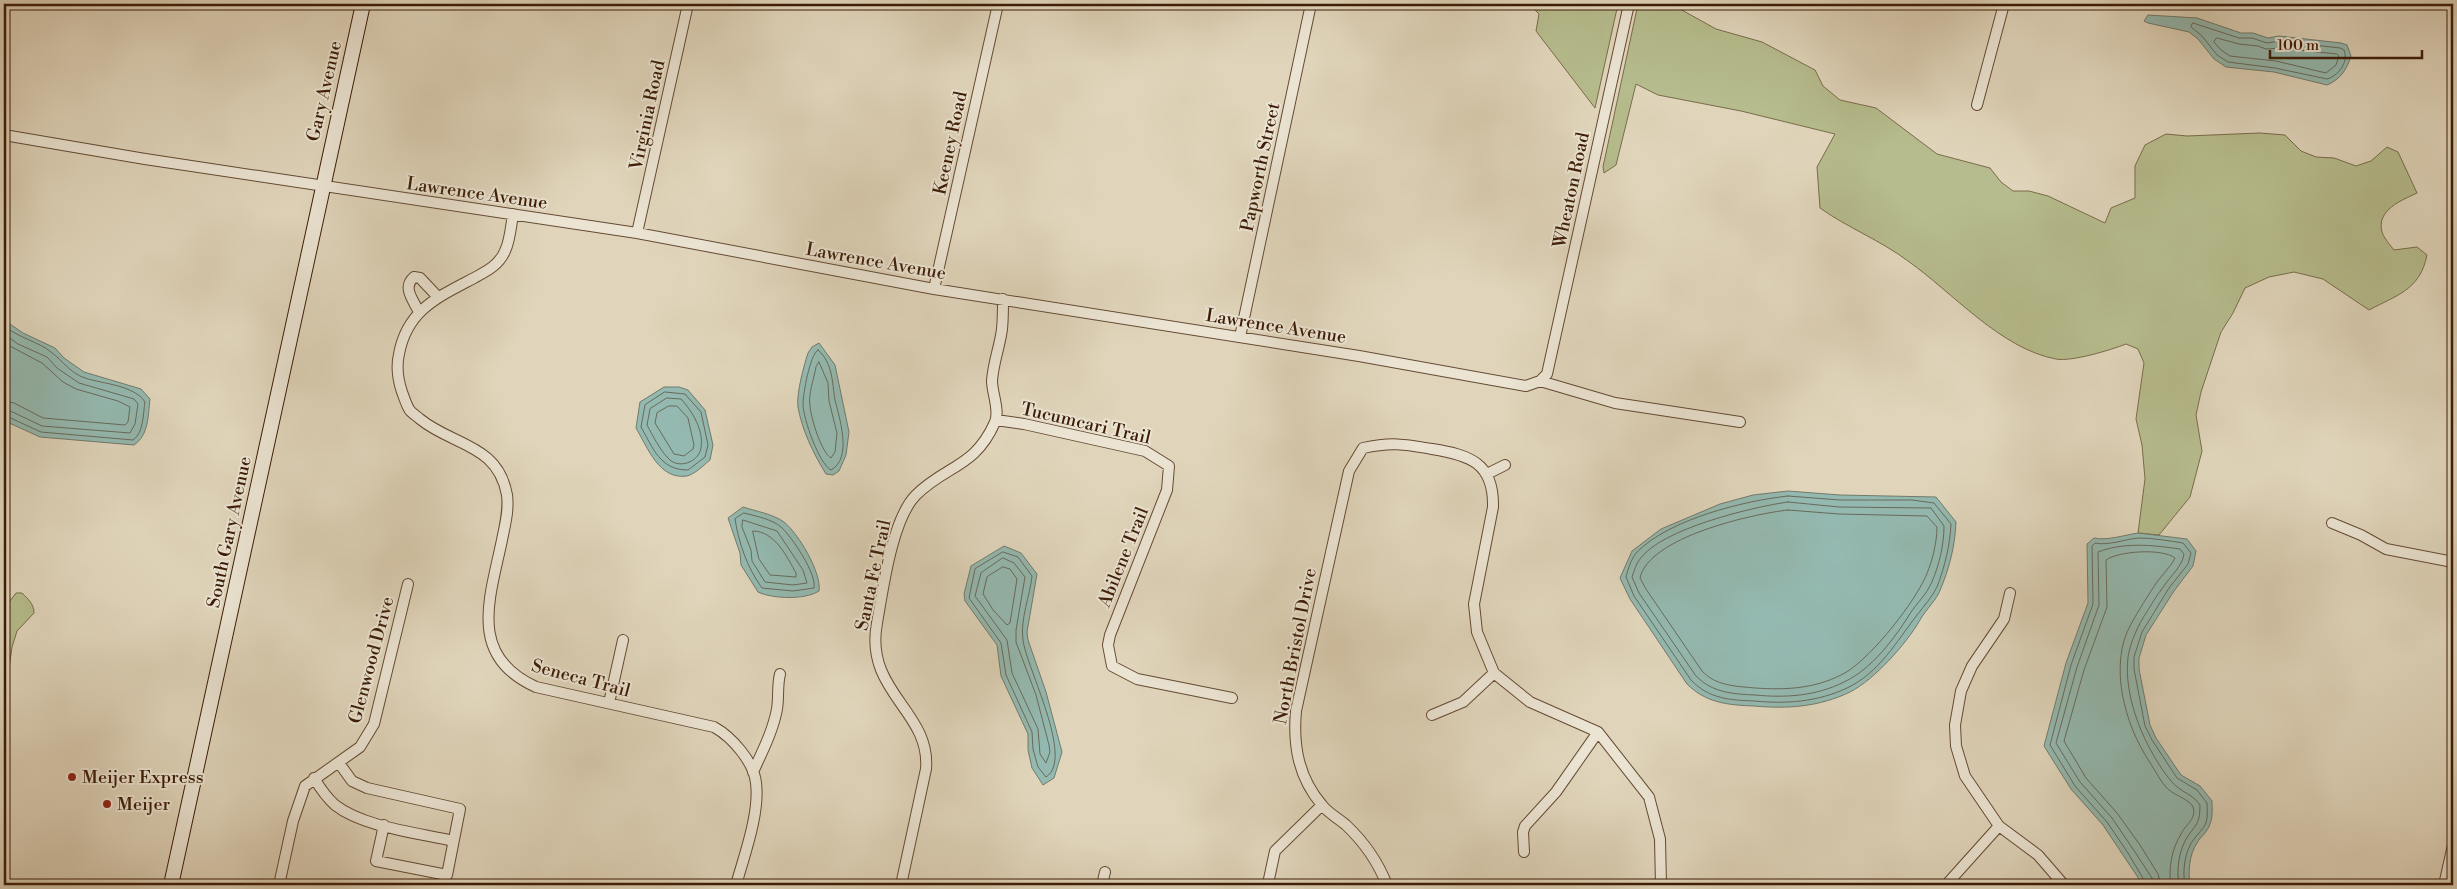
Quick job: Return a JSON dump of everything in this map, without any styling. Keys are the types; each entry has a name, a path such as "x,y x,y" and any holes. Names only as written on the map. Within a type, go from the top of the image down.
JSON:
{"main road":[{"name":"Gary Avenue","path":"322,186 363,4"},
{"name":"South Gary Avenue","path":"171,885 322,186"}],"street":[{"name":"Virginia Road","path":"636,233 688,4"},
{"name":"Keeney Road","path":"934,289 998,4"},
{"name":"Papworth Street","path":"1240,337 1312,4"},
{"name":"Wheaton Road","path":"1540,381 1548,374 1629,4"},
{"path":"1977,105 2004,4"},
{"name":"Lawrence Avenue","path":"4,135 322,186 636,233 934,289 1240,337 1526,386 1540,381 1615,403 1740,422"},
{"name":"Seneca Trail","path":"513,214 506,251 493,268 438,297 419,312 405,332 399,354 399,384 409,410 432,428 474,447 497,466 506,494 508,514 487,615 489,636 496,657 512,673 536,687 714,727 734,740 753,772 756,783 756,800 736,885"},
{"path":"419,312 407,287 414,277 420,278 438,297"},
{"path":"996,420 992,382 1002,329 1003,299"},
{"name":"Tucumcari Trail","path":"996,420 1024,424 1145,451 1165,463"},
{"name":"Santa Fe Trail","path":"901,885 926,769 926,752 922,738 884,681 879,668 875,647 879,615 898,527 907,505 922,489 967,461 982,445 996,420"},
{"name":"North Bristol Drive","path":"1387,885 1368,848 1347,826 1322,805 1302,772 1297,757 1294,734 1296,711 1346,479 1363,448 1388,443 1399,443 1459,454 1475,461 1487,474"},
{"name":"Abilene Trail","path":"1165,463 1169,466 1168,490 1110,635 1108,645 1112,666 1137,679 1232,698"},
{"path":"1505,465 1487,474 1493,492 1493,507 1476,586 1474,612 1477,632 1494,673 1530,702 1598,732 1649,797 1660,839 1660,885"},
{"path":"2332,523 2362,535 2386,549 2453,562"},
{"name":"Glenwood Drive","path":"279,885 293,821 305,786 360,746 374,724 408,584"},
{"path":"2010,593 2004,619 1967,676 1959,700 1955,725 1956,746 1965,776 1999,826 2038,855 2064,885"},
{"path":"610,703 624,640"},
{"path":"1432,715 1463,702 1494,673"},
{"path":"753,772 775,716 780,674"},
{"path":"1524,852 1523,832 1525,826 1556,792 1598,732"},
{"path":"339,763 352,781 366,788 460,809 447,875 376,861 384,825"},
{"path":"314,778 324,794 340,808 384,825 454,841"},
{"path":"1269,879 1275,851 1322,805"},
{"path":"1946,885 1999,826"},
{"path":"2444,885 2453,845"},
{"path":"1102,885 1105,872"}],"green space":[{"path":"1529,4 1618,4 1595,108 1536,31 1539,14"},
{"path":"1638,4 1671,4 1716,29 1762,42 1815,70 1823,86 1840,100 1876,108 1937,154 1990,168 2001,182 2013,191 2029,191 2048,196 2105,223 2111,208 2135,198 2135,166 2145,145 2166,134 2187,136 2260,133 2285,135 2301,151 2316,157 2334,158 2356,166 2371,161 2387,147 2398,152 2417,193 2386,212 2381,224 2382,232 2394,250 2417,247 2427,255 2424,267 2413,284 2406,290 2369,310 2323,279 2294,272 2269,277 2245,288 2221,332 2201,392 2196,415 2202,451 2190,497 2159,535 2138,533 2145,479 2142,445 2136,419 2144,363 2138,349 2126,344 2071,359 2056,359 2036,353 2016,344 1997,332 1897,254 1820,208 1817,167 1835,134 1741,111 1658,95 1636,84 1616,165 1604,173 1603,167"},
{"path":"16,593 22,593 33,607 34,613 17,631 12,647 4,704 4,609"}],"water":[{"path":"2148,15 2197,18 2241,33 2253,33 2268,38 2279,36 2341,43 2347,45 2351,56 2343,73 2327,85 2274,72 2226,67 2214,59 2198,39 2189,32 2148,23 2144,21"},
{"path":"4,320 23,333 55,348 64,358 84,372 141,389 150,399 147,424 139,441 134,445 40,437 7,422 4,418"},
{"path":"819,343 835,365 849,432 846,455 839,471 833,475 826,474 817,458 805,433 798,407 799,388 808,353 812,347"},
{"path":"664,387 679,387 688,390 705,410 713,445 710,460 687,476 677,476 662,468 650,453 636,428 640,402"},
{"path":"1788,491 1840,495 1936,497 1956,522 1953,547 1944,580 1937,597 1898,650 1869,679 1850,692 1827,701 1791,707 1735,705 1718,702 1702,695 1687,684 1630,599 1620,578 1632,551 1661,529 1720,504 1753,495"},
{"path":"743,507 775,517 790,527 813,564 819,583 819,591 798,597 772,596 758,592 741,565 740,553 728,518"},
{"path":"2138,533 2187,539 2196,551 2193,566 2174,591 2146,635 2139,658 2139,669 2150,725 2156,738 2181,775 2200,786 2212,801 2210,824 2194,848 2191,858 2189,869 2190,885 2143,885 2103,825 2071,789 2044,746 2066,663 2088,603 2087,544 2094,538 2110,538"},
{"path":"1004,546 1021,553 1037,574 1027,632 1028,640 1046,692 1062,752 1054,778 1043,785 1032,768 1028,750 1028,734 1001,676 997,645 965,601 964,594 971,566"}],"place":[{"name":"Meijer Express","path":"72,777"},
{"name":"Meijer","path":"107,804"}]}
